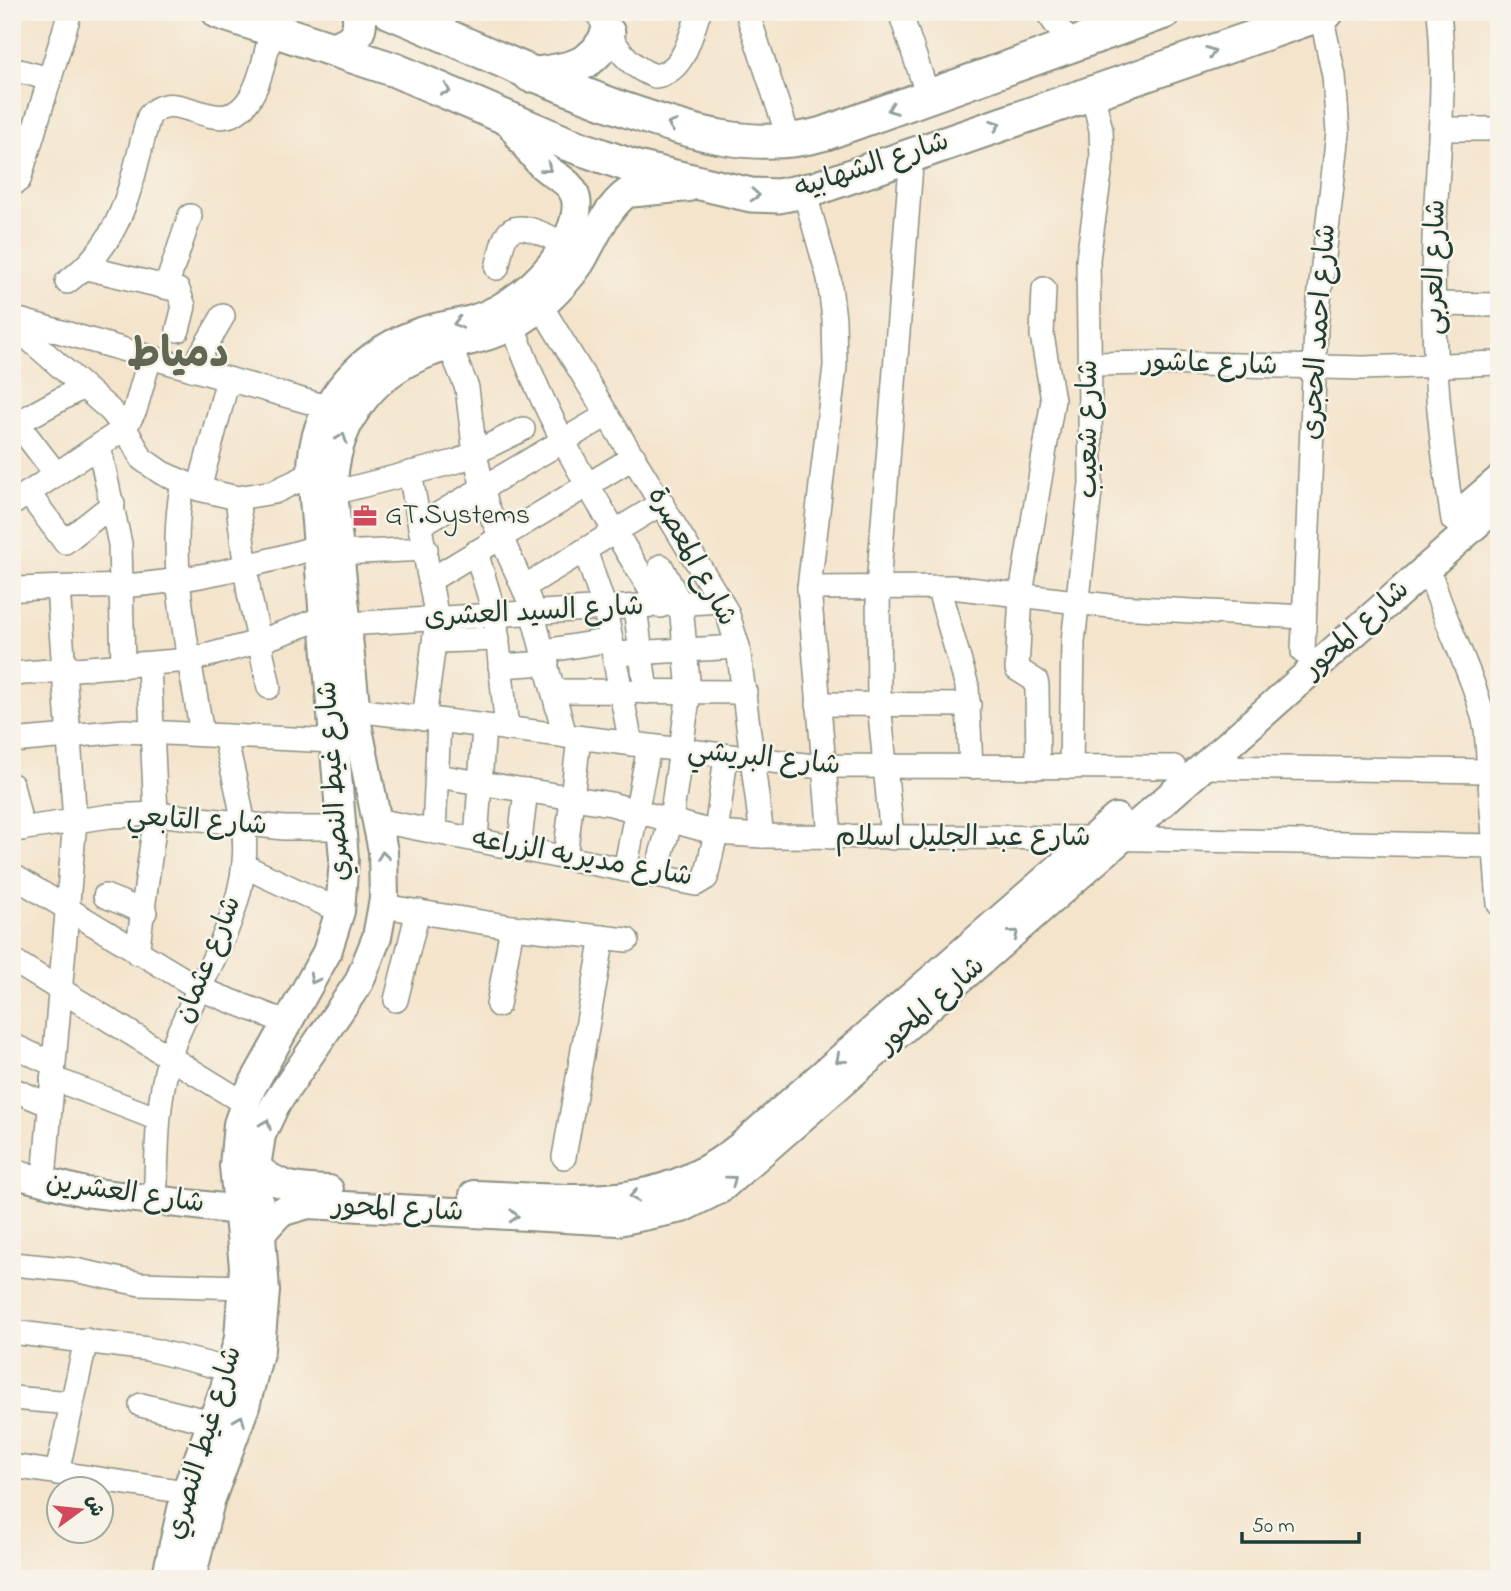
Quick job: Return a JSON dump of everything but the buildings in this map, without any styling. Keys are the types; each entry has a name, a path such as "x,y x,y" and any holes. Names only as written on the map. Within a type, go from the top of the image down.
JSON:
{"highway":[{"name":"شارع الشهابيه","path":"219,12 395,69 597,156 707,186 760,196 804,191 1324,13"},
{"path":"335,48 352,40 358,32 359,12"},
{"name":"شارع الشهابيه","path":"400,16 530,75 701,134 755,143 790,142 846,127 1158,13"},
{"path":"395,69 388,63 386,42 400,16"},
{"path":"530,75 586,64 596,56 602,23"},
{"path":"846,127 897,158"}],"main road":[{"path":"505,115 534,157 572,190 576,210 585,205 594,206 601,212 604,221"},
{"name":"شارع غيط النصري","path":"328,550 334,465 341,438 367,393 397,368 431,352 489,337 541,306 579,264 604,221 627,193 707,186"},
{"name":"شارع غيط النصري","path":"166,1579 186,1538 211,1422 231,1370 241,1321 244,1287 234,1145 244,1103 320,968 336,923 344,872 333,741 335,621 328,550 312,474 314,439 327,407 347,380 373,356 418,333 474,320 501,307 543,274 565,244 576,210"},
{"name":"شارع المحور","path":"256,1167 270,1180 298,1189 597,1199 636,1196 674,1186 710,1169 742,1145 1499,480"},
{"name":"شارع المحور","path":"261,1233 281,1212 308,1205 618,1221 661,1215 701,1200 738,1176 1203,767 1313,641 1428,566 1499,504"},
{"name":"شارع غيط النصري","path":"197,1484 245,1406 260,1349 265,1291 256,1167 261,1135 275,1105 359,982 371,955 384,902 385,867 356,710 335,621"},
{"path":"344,872 360,892 384,902"},
{"path":"336,923 346,930 360,933 370,945 371,955"},
{"name":"شارع العشرين","path":"12,1156 78,1174 156,1183 238,1201"},
{"name":"شارع العشرين","path":"12,1173 85,1192 238,1201"},
{"name":"شارع غيط النصري","path":"186,1538 191,1579"}],"street":[{"path":"12,185 19,180 70,12"},
{"path":"602,23 636,68 655,76 663,75 680,62 699,12"},
{"path":"747,12 790,142"},
{"path":"900,12 928,96"},
{"path":"1046,12 1071,45"},
{"name":"شارع العربى","path":"1439,12 1443,71 1433,304 1436,367 1453,520"},
{"name":"شارع احمد الحجرى","path":"1313,641 1314,368 1320,287 1338,133 1334,76 1324,13"},
{"path":"67,282 87,268 104,249 117,227 149,116 157,106 169,103 213,118 235,113 251,97 272,29"},
{"path":"12,69 50,79"},
{"name":"شارع شعيب","path":"1071,767 1072,668 1091,483 1088,259 1102,159 1100,120 1092,92"},
{"path":"1441,129 1499,129"},
{"path":"892,838 879,703 878,587 897,158"},
{"path":"804,191 829,278 835,366 809,589 830,837"},
{"path":"166,287 190,216"},
{"path":"497,268 507,234 514,228 524,228 565,244"},
{"path":"87,268 178,290 183,297 178,330"},
{"path":"1038,767 1037,685 1036,681 1017,669 1021,594 1052,400 1042,335 1044,289"},
{"path":"1433,304 1499,305"},
{"name":"شارع المعصرة","path":"541,306 721,601 738,647 762,836"},
{"path":"192,369 223,316"},
{"path":"513,325 537,389 563,441 616,531 652,571 671,605 685,650 689,692 682,751 671,820 655,876"},
{"path":"14,326 150,357 327,407"},
{"path":"14,326 81,388 110,410 125,428 142,459 191,486 237,498 274,492 312,474"},
{"path":"450,347 467,388 482,489 499,538 524,587 554,691 572,737 572,798 565,858"},
{"path":"113,504 65,542 20,498 125,428 135,410 150,357"},
{"name":"شارع عاشور","path":"1089,364 1152,362 1314,368 1436,367 1499,363"},
{"name":"شارع عثمان","path":"156,1183 158,1119 170,1058 221,941 244,866 243,824 190,660 177,531 228,379"},
{"path":"56,474 15,425 81,388"},
{"path":"420,525 607,415"},
{"path":"333,493 475,454 523,429"},
{"path":"99,446 113,504 122,586 123,666"},
{"path":"432,579 634,457"},
{"path":"410,473 432,579 437,630 432,720 436,776 433,832"},
{"path":"237,498 245,568 269,687"},
{"path":"524,587 662,503"},
{"path":"652,571 689,548"},
{"path":"15,584 58,588 122,586 180,580 328,550 425,549"},
{"path":"585,550 605,609 621,692 640,746 637,810 625,870"},
{"path":"476,552 490,589 495,615 507,729"},
{"path":"1428,566 1446,622 1479,701 1488,738 1499,904"},
{"path":"809,589 938,587 1021,594 1152,610 1313,641"},
{"path":"938,587 961,663 969,705 971,767"},
{"path":"45,1167 75,821 58,588"},
{"name":"شارع السيد العشرى","path":"12,674 149,666 190,660 335,621 437,630 495,615 721,601"},
{"path":"635,607 646,692"},
{"path":"437,630 498,639"},
{"path":"500,666 613,647 641,653 738,647"},
{"path":"137,953 145,912 156,814 149,666"},
{"path":"554,691 744,692"},
{"path":"818,704 969,705"},
{"name":"شارع البريشي","path":"356,710 825,767 1174,767"},
{"path":"476,840 484,727"},
{"path":"12,741 69,734 153,731 333,741"},
{"name":"شارع مديريه الزراعه","path":"376,820 693,884 702,883 706,878 716,833 726,756"},
{"path":"1203,767 1490,771"},
{"name":"شارع عبد الجليل اسلام","path":"436,776 637,810 716,833 762,836 1093,838 1495,846"},
{"path":"12,785 17,830"},
{"path":"519,849 526,790"},
{"name":"شارع التابعي","path":"17,830 75,821 156,814 243,824 341,828"},
{"path":"244,866 336,923"},
{"path":"12,875 200,989 288,1023"},
{"path":"105,895 145,912"},
{"path":"384,902 418,911 512,927 627,940"},
{"path":"396,1000 418,911"},
{"path":"498,1005 512,927"},
{"path":"564,1157 603,937"},
{"path":"12,960 244,1103"},
{"path":"12,1045 53,1071 158,1119"},
{"path":"12,1089 50,1105"},
{"path":"12,1264 75,1270 140,1284 244,1287"},
{"path":"12,1332 148,1349 231,1370"},
{"path":"57,1473 86,1340"},
{"path":"12,1398 72,1403"},
{"path":"141,1405 211,1422"},
{"path":"12,1466 57,1473 197,1484"}],"place":[{"name":"GT.Systems","path":"365,516"}],"district":[{"name":"دمياط","path":"178,355"}]}
